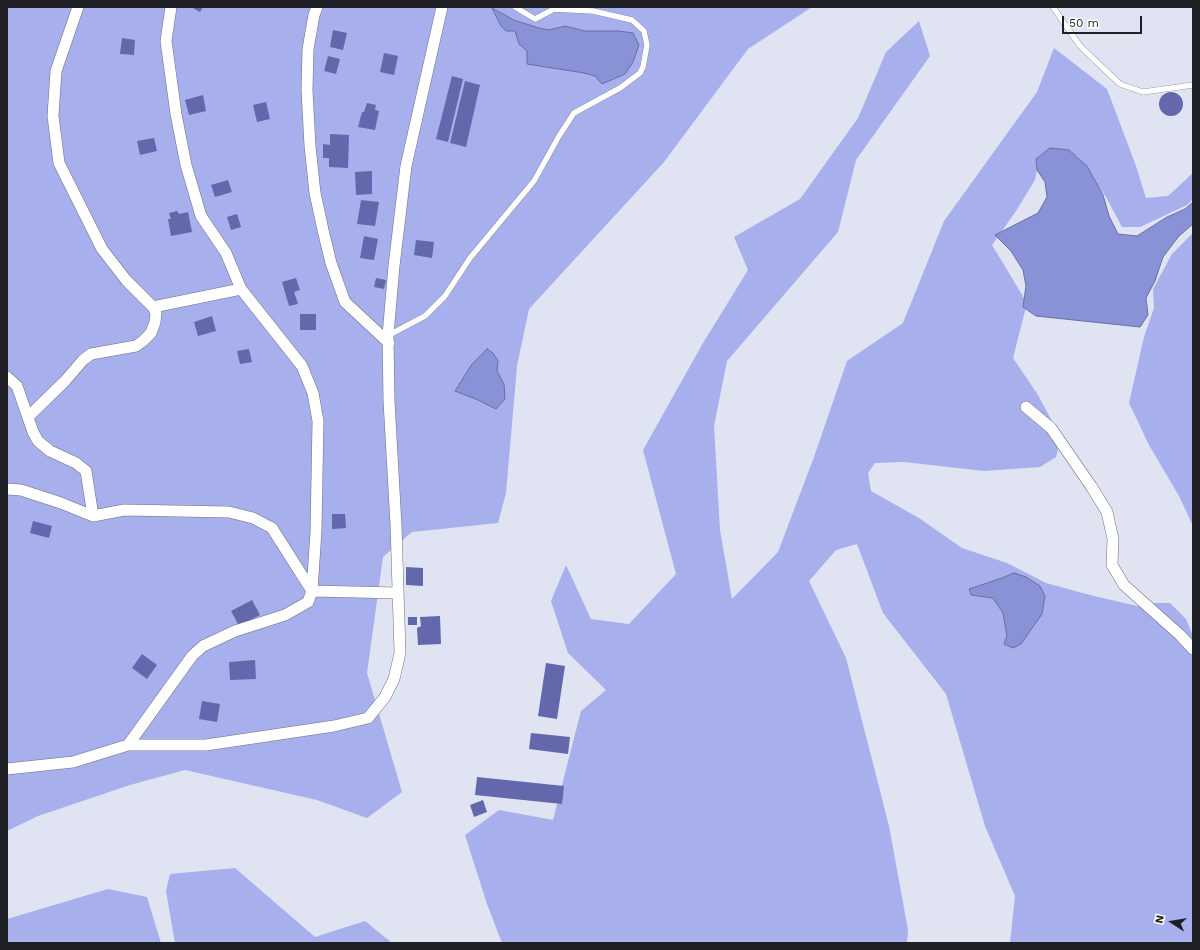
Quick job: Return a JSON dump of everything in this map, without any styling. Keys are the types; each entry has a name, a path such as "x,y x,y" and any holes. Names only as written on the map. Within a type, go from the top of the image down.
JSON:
{"street":[{"path":"28,417 65,381 83,360 92,354 136,346 151,333 155,322 156,313 153,307 126,280 102,249 59,163 53,116 56,71 78,7"},
{"path":"128,745 192,656 203,646 236,631 285,615 308,602 312,591 316,531 318,421 313,393 302,366 241,289 226,253 201,216 186,165 176,114 166,41 171,7"},
{"path":"317,7 314,15 308,49 308,90 311,154 315,193 323,230 331,263 346,302 389,339"},
{"path":"7,769 73,762 128,745 206,744 334,726 368,718 386,697 394,679 400,654 396,525 389,401 389,339 394,266 406,166 442,7"},
{"path":"153,307 241,289"},
{"path":"7,377 17,386 33,432 38,441 50,451 76,463 86,471 92,516"},
{"path":"1026,407 1051,428 1107,512 1113,539 1112,565 1124,585 1180,635 1193,649"},
{"path":"7,490 21,490 61,503 92,516 124,510 229,512 253,518 272,528 312,591"},
{"path":"312,591 398,593"}],"lane":[{"path":"389,339 425,316 445,296 470,258 534,181 559,136 574,113 620,88 640,73 643,67 647,45 644,30 632,20 594,11 554,9 534,19 515,7"},
{"path":"1053,7 1080,46 1120,84 1143,92 1193,85"}],"shaded area":[{"path":"7,7 812,7 748,49 664,162 529,309 517,366 506,493 498,523 412,532 383,557 367,673 402,792 367,818 317,800 185,770 130,785 38,816 7,831"},
{"path":"492,8 514,20 549,30 565,26 585,31 619,31 633,33 639,45 633,62 625,74 602,84 595,76 584,73 527,64 527,51 519,44 515,31 506,31 501,26"},
{"path":"919,21 930,56 856,160 838,232 727,361 714,426 720,530 732,599 778,552 814,457 847,361 903,323 944,221 1037,92 1054,48 1107,89 1136,166 1146,198 1168,196 1193,173 1193,199 1187,205 1140,227 1122,227 1106,197 1077,156 1053,148 1039,159 1035,180 1016,211 992,245 1027,303 1013,358 1038,395 1061,438 1056,457 1040,467 984,471 904,462 875,463 868,473 871,491 919,518 962,548 1007,563 1046,583 1090,595 1137,606 1156,603 1170,603 1186,619 1193,636 1193,943 1010,943 1015,896 985,826 946,694 883,613 857,544 836,550 809,581 846,658 889,826 908,930 907,943 502,943 487,904 465,835 499,810 553,820 581,711 606,690 568,653 551,601 566,565 591,619 629,624 676,574 643,450 703,343 748,270 734,237 800,199 858,118 886,52"},
{"path":"1050,148 1069,150 1087,166 1103,195 1109,216 1118,234 1137,236 1167,217 1185,209 1193,202 1193,224 1179,236 1163,257 1155,281 1146,298 1148,315 1140,327 1036,316 1023,307 1026,286 1023,270 1011,251 995,235 1038,213 1047,197 1045,182 1037,170 1036,159"},
{"path":"1193,233 1193,526 1179,496 1149,445 1129,403 1144,337 1154,308 1153,289 1172,254"},
{"path":"487,349 493,353 498,361 497,371 504,384 505,399 496,409 455,391 472,364"},
{"path":"1014,573 1026,577 1040,586 1045,596 1042,614 1021,644 1013,648 1004,644 1007,636 1003,613 993,598 971,595 969,589"},
{"path":"235,868 315,937 365,921 392,943 175,943 166,891 170,874"},
{"path":"108,889 147,897 161,943 7,943 7,919"}],"building":[{"path":"191,7 203,7 200,12"},
{"path":"333,30 347,33 343,50 330,47"},
{"path":"122,38 135,40 134,55 120,54"},
{"path":"384,53 398,56 394,75 380,72"},
{"path":"328,56 340,59 336,74 324,71"},
{"path":"452,76 463,79 448,142 436,139"},
{"path":"465,81 480,85 466,147 450,143"},
{"path":"1171,92 1176,93 1182,99 1182,109 1176,115 1171,116 1166,115 1160,109 1159,104 1160,99 1166,93"},
{"path":"203,95 206,111 189,115 185,100"},
{"path":"266,102 270,119 257,122 253,105"},
{"path":"367,103 376,105 375,110 379,111 375,130 358,127 362,112 364,112"},
{"path":"330,134 349,135 348,168 329,167 329,158 323,158 323,144 330,145"},
{"path":"154,138 157,151 140,155 137,141"},
{"path":"372,171 372,194 356,195 355,172"},
{"path":"228,180 232,192 215,197 211,185"},
{"path":"361,200 379,202 375,226 357,224"},
{"path":"177,211 179,214 188,212 192,232 171,236 168,219 171,219 169,213"},
{"path":"237,214 241,227 231,230 227,217"},
{"path":"364,236 378,239 374,260 360,258"},
{"path":"416,240 434,242 432,258 414,255"},
{"path":"296,278 300,290 294,292 298,304 289,306 282,282"},
{"path":"376,278 386,280 384,289 374,287"},
{"path":"300,314 316,314 316,330 300,330"},
{"path":"212,316 216,331 198,336 194,322"},
{"path":"249,349 252,362 240,364 237,351"},
{"path":"332,514 345,514 346,528 332,529"},
{"path":"33,521 52,526 49,538 30,533"},
{"path":"406,567 423,568 423,586 406,585"},
{"path":"252,600 260,615 239,626 231,611"},
{"path":"440,616 441,644 418,645 417,628 421,626 420,617"},
{"path":"408,617 417,617 417,625 408,625"},
{"path":"142,654 157,665 147,679 132,668"},
{"path":"255,660 256,679 230,680 229,662"},
{"path":"546,663 565,666 557,719 538,716"},
{"path":"202,701 220,704 217,722 199,719"},
{"path":"531,733 570,737 568,754 529,749"},
{"path":"477,777 564,786 562,804 475,795"},
{"path":"483,800 487,812 474,817 470,805"}]}
